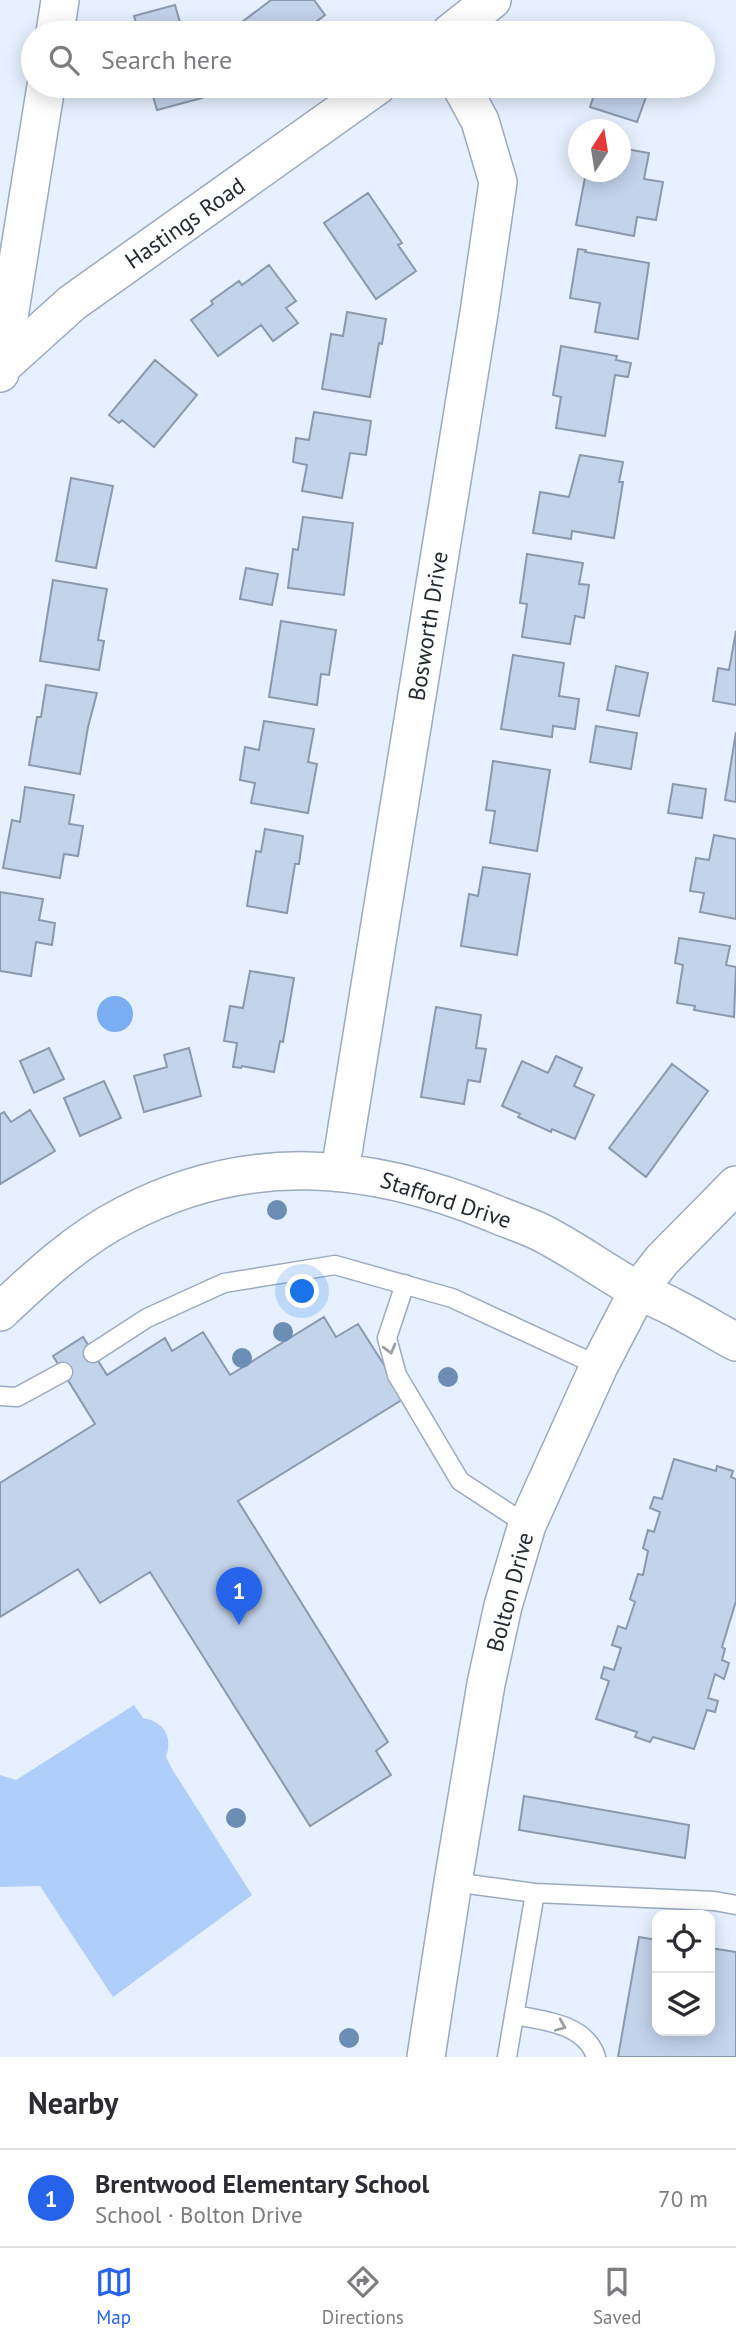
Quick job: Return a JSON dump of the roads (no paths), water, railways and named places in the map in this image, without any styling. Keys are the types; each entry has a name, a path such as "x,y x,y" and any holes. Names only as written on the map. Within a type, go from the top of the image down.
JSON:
{"street":[{"path":"57,21 60,0"},
{"path":"465,21 492,0"},
{"path":"1,369 45,98"},
{"name":"Hastings Road","path":"1,369 72,303 360,98"},
{"name":"Bosworth Drive","path":"340,1171 477,327 498,182 481,121 468,98"},
{"name":"Stafford Drive","path":"0,1312 44,1270 125,1214 211,1182 258,1173 340,1171 421,1187 541,1233 638,1290 736,1342"},
{"name":"Bolton Drive","path":"426,2057 486,1684 503,1606 527,1525 599,1366 638,1290 662,1260 736,1185"}],"lane":[{"path":"93,1353 146,1318 224,1283 335,1265 452,1298 599,1366"},
{"path":"405,1284 387,1338 397,1375 460,1481 527,1525"},
{"path":"0,1396 17,1397 63,1372"},
{"path":"453,1882 535,1893 714,1901 736,1905"},
{"path":"507,2057 535,1893"},
{"path":"514,2015 556,2022 579,2034 594,2049 596,2057"}],"place":[{"name":"Brentwood Elementary School","path":"239,1625"}]}
